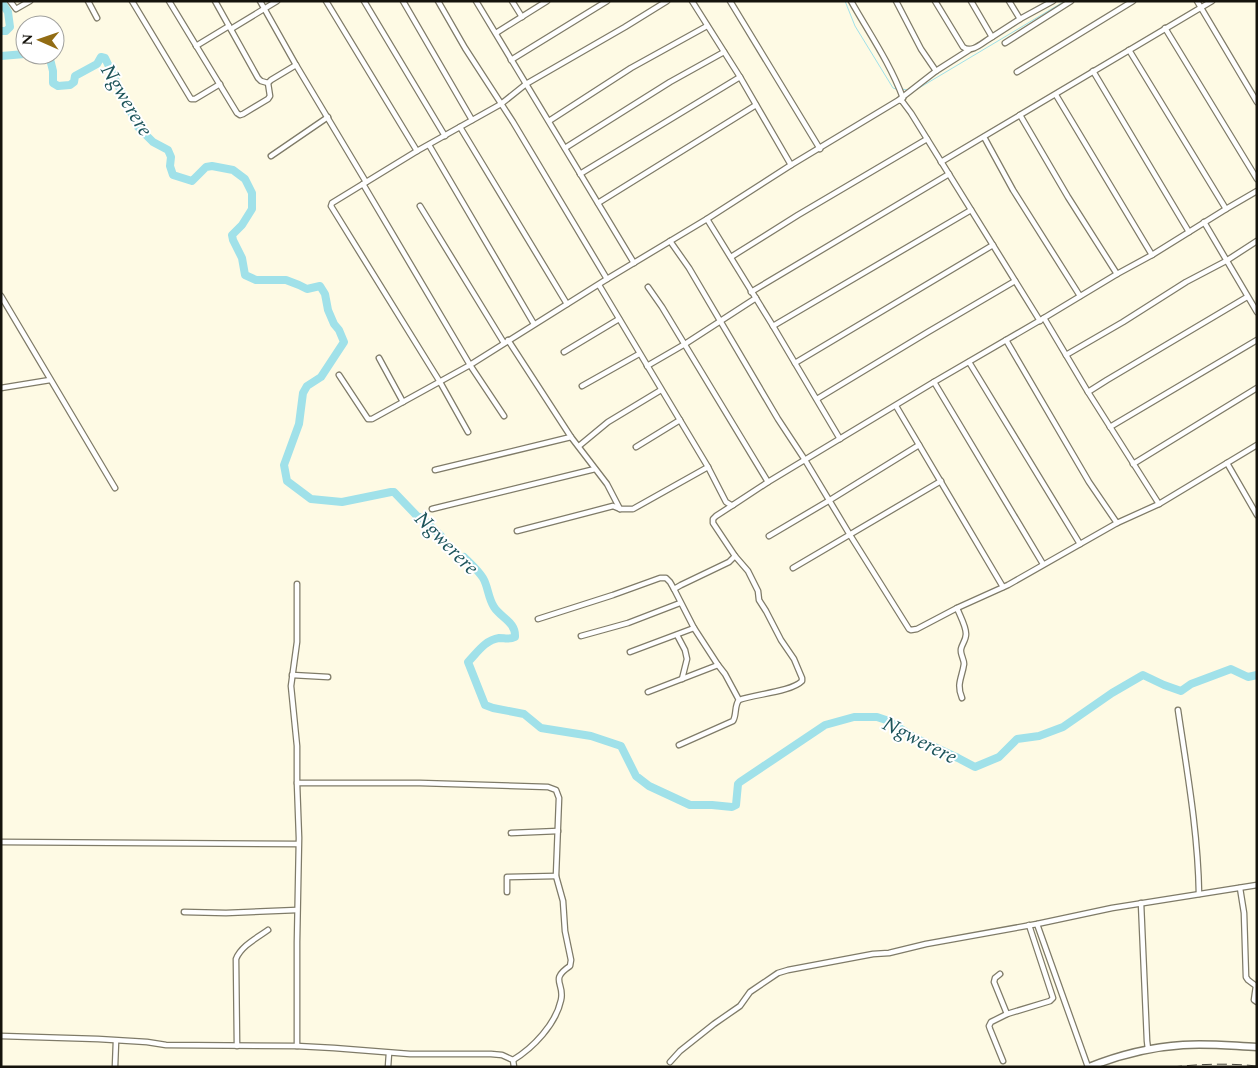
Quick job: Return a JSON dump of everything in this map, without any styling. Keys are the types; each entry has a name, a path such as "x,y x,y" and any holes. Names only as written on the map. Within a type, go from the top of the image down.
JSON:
{"main road":[{"path":"1088,1067 1106,1060 1148,1049 1184,1044 1257,1047"}],"street":[{"path":"10,1 16,9 30,1"},
{"path":"88,1 97,18"},
{"path":"132,1 190,99 195,100 220,84"},
{"path":"169,1 237,113 243,114 268,99 270,96 268,83"},
{"path":"215,1 258,78 268,83"},
{"path":"260,1 470,365 504,416"},
{"path":"196,46 278,1"},
{"path":"326,1 417,151"},
{"path":"364,1 445,136"},
{"path":"438,1 607,279"},
{"path":"476,1 634,262"},
{"path":"512,1 522,17"},
{"path":"496,33 546,1"},
{"path":"512,60 607,1"},
{"path":"468,432 440,382 331,206 332,203 417,151 501,104 526,84 667,1"},
{"path":"692,1 740,77 791,165"},
{"path":"730,1 820,149"},
{"path":"851,1 886,62 898,86 902,101 1015,281 1066,355 1159,504"},
{"path":"896,1 921,49 936,71"},
{"path":"935,1 963,47 969,50"},
{"path":"971,1 992,37"},
{"path":"1009,1 1020,19"},
{"path":"339,375 368,419 372,419 470,365 791,165 901,99 936,71 969,50 972,50 1046,3 1053,1"},
{"path":"1005,43 1071,1"},
{"path":"1017,72 1133,1"},
{"path":"1197,1 1257,102"},
{"path":"941,162 1212,1"},
{"path":"404,2 472,120"},
{"path":"549,121 632,68 707,26"},
{"path":"1165,28 1257,179"},
{"path":"1129,50 1226,209"},
{"path":"565,148 670,82 724,52"},
{"path":"268,83 296,65"},
{"path":"1093,71 1189,232"},
{"path":"580,174 740,77"},
{"path":"1056,95 1152,255"},
{"path":"598,203 756,105"},
{"path":"1020,116 1058,181 1117,274"},
{"path":"271,156 328,117"},
{"path":"460,127 568,304"},
{"path":"984,138 1080,296"},
{"path":"731,257 927,139"},
{"path":"429,145 534,324"},
{"path":"751,292 948,174"},
{"path":"739,700 799,685 802,678 794,659 759,600 758,591 748,571 735,556 713,523 713,519 716,516 768,482 934,382 1152,255 1257,191"},
{"path":"420,206 506,341 571,437 607,484 620,509"},
{"path":"773,326 971,210"},
{"path":"707,219 840,439"},
{"path":"1204,222 1257,312"},
{"path":"670,241 689,268 778,420 805,460 850,535 909,628 914,630 1015,582 1043,564 1117,523 1159,504 1257,445"},
{"path":"1066,355 1257,241"},
{"path":"795,362 993,245"},
{"path":"817,399 1015,281"},
{"path":"598,285 708,467 726,502 731,505 733,504"},
{"path":"648,288 662,307 768,482"},
{"path":"1,296 115,488"},
{"path":"1088,392 1247,297"},
{"path":"647,366 756,298"},
{"path":"564,352 619,319"},
{"path":"1006,340 1089,482 1117,523"},
{"path":"1110,427 1257,340"},
{"path":"582,386 639,354"},
{"path":"379,358 403,402"},
{"path":"969,362 1080,544"},
{"path":"1,388 50,380"},
{"path":"934,382 1043,564"},
{"path":"1133,464 1257,388"},
{"path":"579,446 608,422 661,390"},
{"path":"896,406 1003,587"},
{"path":"636,447 680,420"},
{"path":"435,470 571,437"},
{"path":"769,536 919,446"},
{"path":"1226,463 1257,515"},
{"path":"517,531 613,506 620,509 633,509 708,467"},
{"path":"432,509 595,469"},
{"path":"793,568 941,481"},
{"path":"674,590 728,562 735,556"},
{"path":"538,619 660,578 666,578 670,582 694,628 725,674 739,700"},
{"path":"297,584 297,642 291,686 298,746 297,1046"},
{"path":"581,636 628,623 680,603"},
{"path":"958,608 966,634 961,647 964,663 958,686 962,698"},
{"path":"630,652 694,628"},
{"path":"677,634 687,658 682,679"},
{"path":"648,692 718,665"},
{"path":"292,675 328,677"},
{"path":"679,745 733,721 739,700"},
{"path":"1178,710 1195,825 1199,894"},
{"path":"297,783 420,783 548,787 556,790 560,798 556,876 563,901 565,931 571,960 570,966 563,970 558,978 562,991 561,1000 548,1028 523,1054 513,1060"},
{"path":"511,833 558,831"},
{"path":"1,842 298,844"},
{"path":"507,892 508,877 556,876"},
{"path":"670,1062 700,1035 740,1006 750,992 778,973 872,954 889,953 1085,913 1257,885"},
{"path":"1240,888 1244,913 1246,977 1256,986 1254,998 1257,1002"},
{"path":"1141,903 1148,1049"},
{"path":"184,912 226,913 297,910"},
{"path":"1036,924 1088,1067"},
{"path":"1003,1061 989,1026 990,1022 1007,1014 1050,1002 1053,998 1029,925"},
{"path":"237,1046 236,959 242,950 268,930"},
{"path":"1000,974 995,978 994,982 1007,1014"},
{"path":"1,1036 98,1039 147,1042 171,1046 297,1046 410,1054 491,1054 502,1055 513,1060"},
{"path":"115,1067 116,1041"},
{"path":"388,1053 388,1067"},
{"path":"513,1060 514,1067"}],"waterway":[{"name":"Ngwerere","path":"1,1 8,12 10,27 6,31 1,31"},
{"path":"845,1 855,26 893,88 896,89"},
{"path":"914,91 1065,1"},
{"name":"Ngwerere","path":"1,56 15,55"},
{"name":"Ngwerere","path":"52,65 53,83 58,86 70,85 74,82 75,76 97,64 101,57 105,58 138,127 153,142 168,150 171,157 170,166 173,175 192,181 206,167 212,166 233,170 245,179 252,193 252,209 242,225 232,235 242,258 245,275 256,280 286,280 307,289 320,286 325,294 328,310 344,342 321,377 307,386 303,393 299,424 284,465 287,481 311,499 342,502 394,492 417,516 422,518 441,536"},
{"path":"902,89 907,90"},
{"name":"Ngwerere","path":"464,557 483,578 494,607 511,624 515,632 515,637 513,638 499,638 490,641 468,662 485,705 524,714 541,728 591,736 621,746 636,776 649,786 690,805 732,807 736,805 738,784 740,782 825,725 854,717 877,717 889,721 915,738 975,767 999,757 1017,739 1039,736 1063,727 1112,693 1143,675 1181,691 1191,684 1231,669 1248,677 1257,675"}],"railway":[{"path":"1172,1067 1215,1064 1257,1066"}]}
